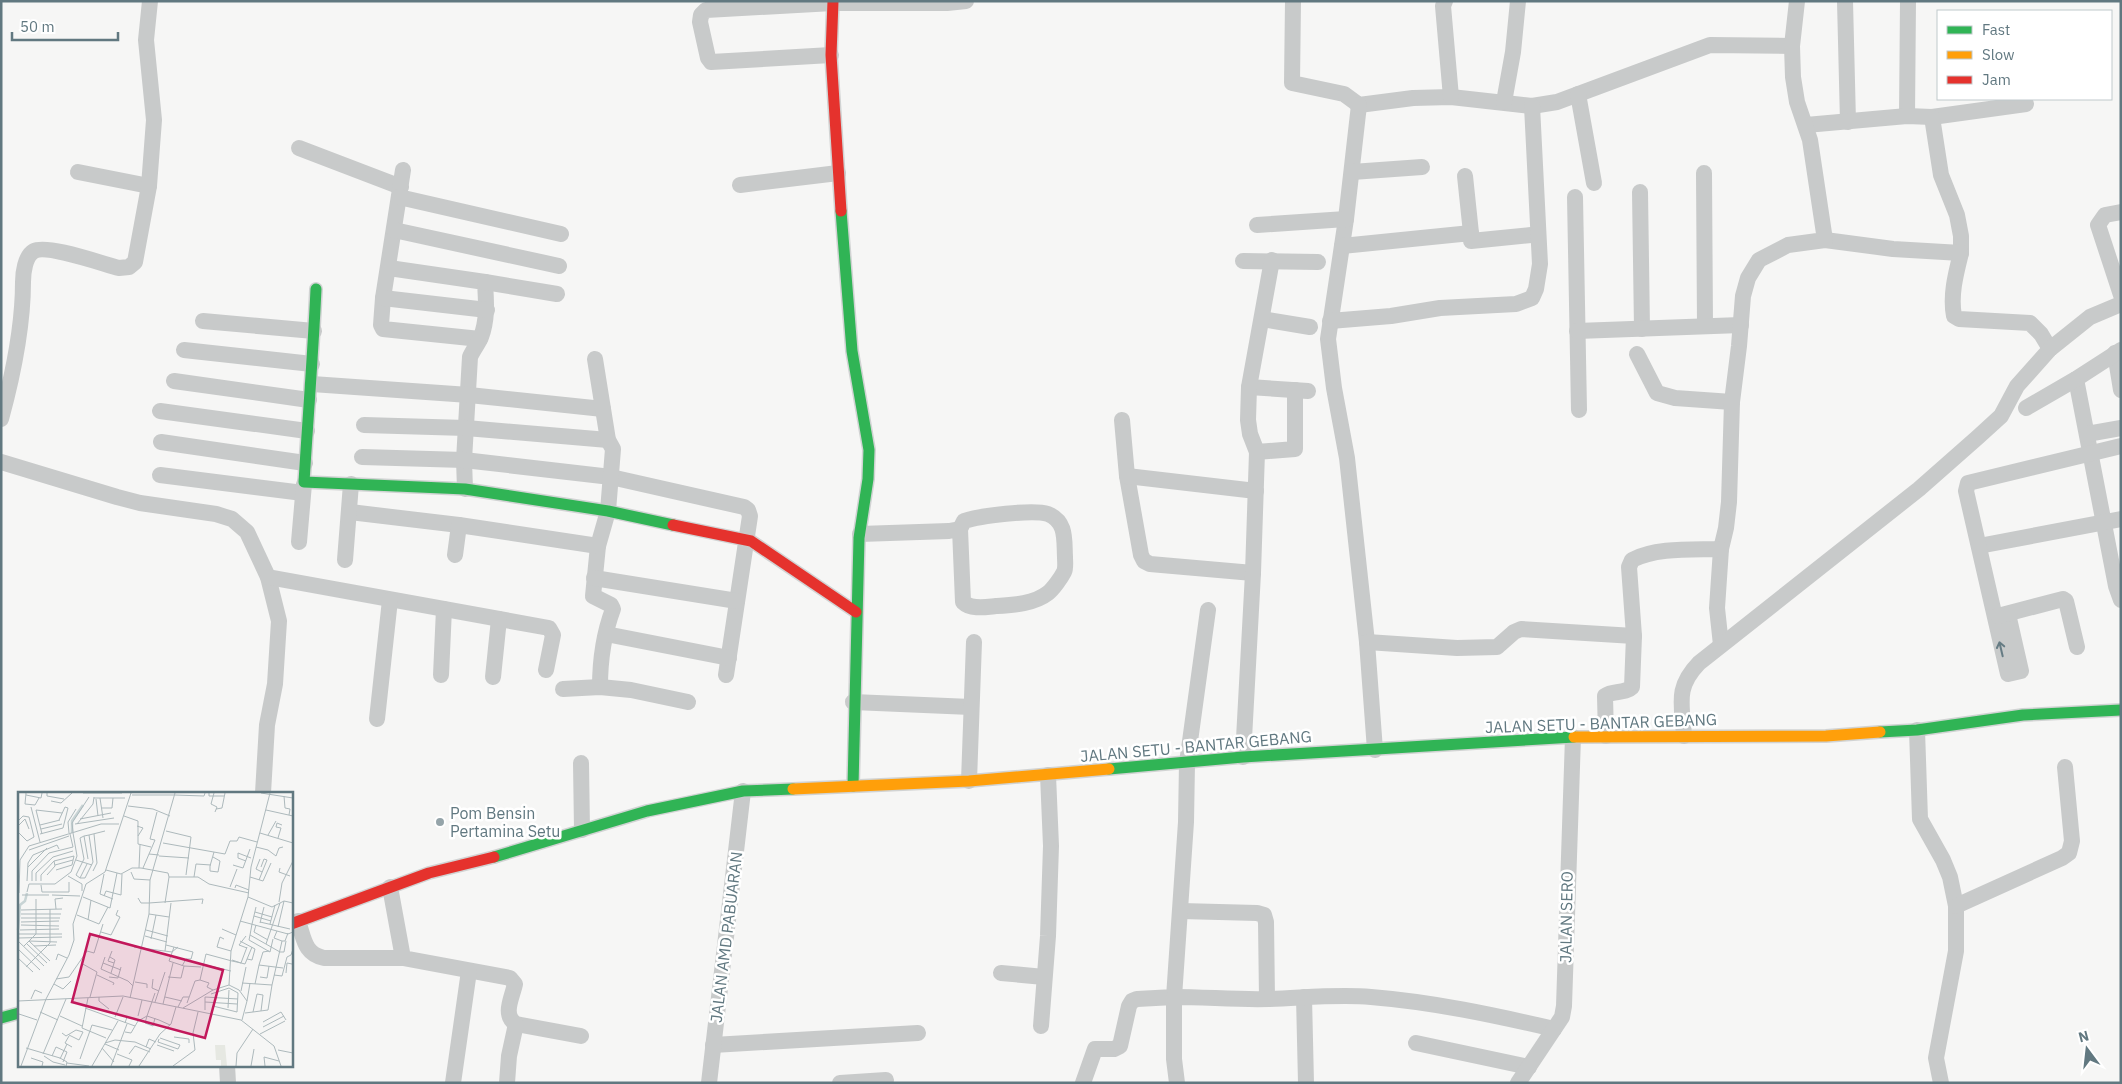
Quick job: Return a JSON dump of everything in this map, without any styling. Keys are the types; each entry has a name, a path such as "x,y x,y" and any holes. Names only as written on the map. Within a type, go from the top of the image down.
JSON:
{"main road":[{"path":"833,2 831,54 852,351 870,450 860,534 856,612 853,786"},
{"path":"316,289 311,392 303,487 351,484 465,489 608,511 747,540 856,612"},
{"name":"JALAN SETU - BANTAR GEBANG","path":"295,922 429,873 646,811 743,791 969,781 1243,757 1573,737 1826,736 1917,730 2023,715 2121,710"},
{"path":"1,1018 18,1013"}],"street":[{"path":"1,419 16,349 23,298 23,278 28,257 34,251 49,249 119,268 129,267 135,262 149,186 154,120 146,40 150,1"},
{"path":"831,54 711,62 700,22 701,15 706,10 833,2 947,3 966,1"},
{"path":"1293,1 1292,83 1344,94 1359,104 1413,98 1451,97 1532,106 1557,102 1710,45 1792,46"},
{"path":"1445,1 1443,6 1451,97"},
{"path":"1504,102 1513,52 1518,1"},
{"path":"1797,1 1792,46 1793,77 1797,102 1806,126 1825,240"},
{"path":"1845,1 1848,122"},
{"path":"1907,116 1908,1"},
{"path":"1578,94 1594,183"},
{"path":"1359,104 1346,219 1330,321 1329,349 1347,458 1367,642 1375,750"},
{"path":"1806,126 1907,116 1932,117 1988,104 2026,104"},
{"path":"1330,321 1391,316 1440,308 1516,304 1532,298 1536,289 1540,264 1532,106"},
{"path":"1932,117 1941,175 1957,215 1961,236 1960,253 1954,282 1952,306 1954,316 1959,319 2030,323 2041,334 2050,349"},
{"path":"299,148 400,192 561,234"},
{"path":"1352,172 1422,167"},
{"path":"404,170 380,320 383,329 480,339"},
{"path":"78,172 149,186"},
{"path":"740,185 838,173"},
{"path":"1704,173 1705,326"},
{"path":"1465,176 1472,241 1531,235"},
{"path":"1640,192 1642,328"},
{"path":"1575,197 1579,410"},
{"path":"2121,212 2106,215 2101,218 2098,224 2121,295"},
{"path":"1257,225 1346,219"},
{"path":"394,230 559,266"},
{"path":"1342,246 1471,233"},
{"path":"1721,645 1717,608 1721,549 1729,502 1732,402 1743,296 1748,278 1759,260 1788,245 1825,240 1893,249 1960,253"},
{"path":"1244,260 1318,262"},
{"path":"1243,757 1253,573 1257,452 1250,434 1248,420 1249,387 1272,260"},
{"path":"388,268 557,294"},
{"path":"465,489 464,460 470,357 473,348 480,339 487,310 485,282"},
{"path":"383,298 487,310"},
{"path":"1684,736 1681,690 1687,675 1699,663 1919,489 2001,416 2017,386 2050,349 2090,318 2121,304"},
{"path":"1262,319 1310,326"},
{"path":"203,321 314,331"},
{"path":"1577,331 1741,325"},
{"path":"184,350 312,364"},
{"path":"2026,408 2076,379 2118,351 2121,390"},
{"path":"1637,354 1657,393 1675,398 1732,402"},
{"path":"595,359 608,440 613,449 608,511 598,546 593,596 613,607 600,668 600,687"},
{"path":"2076,379 2103,522 2119,590"},
{"path":"174,381 311,392 469,395 603,409"},
{"path":"1249,387 1301,390 1295,449 1257,452"},
{"path":"160,411 307,431"},
{"path":"1122,420 1127,476 1141,555 1144,561 1150,564 1253,573"},
{"path":"364,425 466,428 608,440"},
{"path":"2087,434 2121,428"},
{"path":"160,442 305,463"},
{"path":"2077,646 2066,601 2063,600 2001,615 1979,546 1966,491 1968,483 2121,446"},
{"path":"362,457 464,460 611,477 744,507 748,510 750,516 747,540 728,667 606,634"},
{"path":"1,462 116,497 216,514 232,519 247,532 268,576 280,621 275,684 267,725 263,792"},
{"path":"160,475 303,487 299,542"},
{"path":"1127,476 1256,491"},
{"path":"345,560 351,484"},
{"path":"350,512 458,525 598,546"},
{"path":"1028,513 1047,514 1057,521 1064,532 1065,570 1048,593 1032,601 1010,605 966,606 963,602 960,529 964,521 977,516 1028,513"},
{"path":"1979,546 2121,519"},
{"path":"455,555 458,525"},
{"path":"860,534 960,529"},
{"path":"1606,736 1604,699 1608,694 1627,691 1632,687 1634,636 1629,567 1632,560 1674,550 1721,549"},
{"path":"268,576 551,630 553,635 546,670"},
{"path":"594,578 737,601"},
{"path":"377,719 390,600"},
{"path":"441,674 444,609"},
{"path":"1177,1083 1174,1059 1174,997 1186,822 1187,763 1208,610"},
{"path":"493,678 499,619"},
{"path":"1367,642 1458,648 1496,647 1514,632 1521,629 1634,636"},
{"path":"969,781 974,642"},
{"path":"563,689 600,687 640,692 688,702"},
{"path":"853,702 971,707"},
{"path":"1917,730 1920,819 1943,860 1950,877 1956,906 1956,951 1936,1058 1941,1083"},
{"name":"JALAN SERO","path":"1518,1083 1562,1017 1564,1006 1573,737"},
{"path":"581,764 582,830"},
{"path":"1956,906 2062,858 2069,853 2072,841 2065,767"},
{"path":"1041,1026 1048,936 1051,846 1048,775"},
{"name":"JALAN AMD PABUARAN","path":"709,1083 743,791"},
{"path":"390,887 403,958"},
{"path":"1180,910 1257,913 1264,915 1266,922 1267,999"},
{"path":"295,922 309,952 314,956 324,958 403,958 510,978 515,984 508,1013 511,1020 516,1024 581,1036"},
{"path":"453,1083 469,971"},
{"path":"1001,973 1044,977"},
{"path":"1083,1083 1094,1050 1098,1048 1114,1049 1120,1046 1129,1006 1132,1001 1137,999 1174,997 1267,999 1369,997 1418,1002 1499,1016 1554,1029"},
{"path":"1304,997 1306,1083"},
{"path":"507,1083 509,1056 516,1024"},
{"path":"713,1045 918,1033"},
{"path":"1416,1043 1529,1067"},
{"path":"227,1066 228,1083"},
{"path":"840,1083 886,1080 886,1083"}],"traffic: fast":[{"path":"841,211 852,351 869,450 868,479 859,538 853,786"},
{"path":"316,289 304,482 465,489 608,511 673,525"},
{"path":"1880,732 1917,730 2023,715 2121,710"},
{"path":"1109,769 1243,757 1574,737"},
{"path":"494,857 647,811 743,791 793,789"},
{"path":"1,1018 18,1013"}],"traffic: slow":[{"path":"1574,737 1826,736 1880,732"},
{"path":"793,789 969,781 1109,769"}],"traffic: jam":[{"path":"833,1 831,55 841,211"},
{"path":"673,525 751,541 856,612"},
{"path":"292,924 429,873 494,857"}],"place":[{"name":"Pom Bensin Pertamina Setu","path":"440,822"}]}
